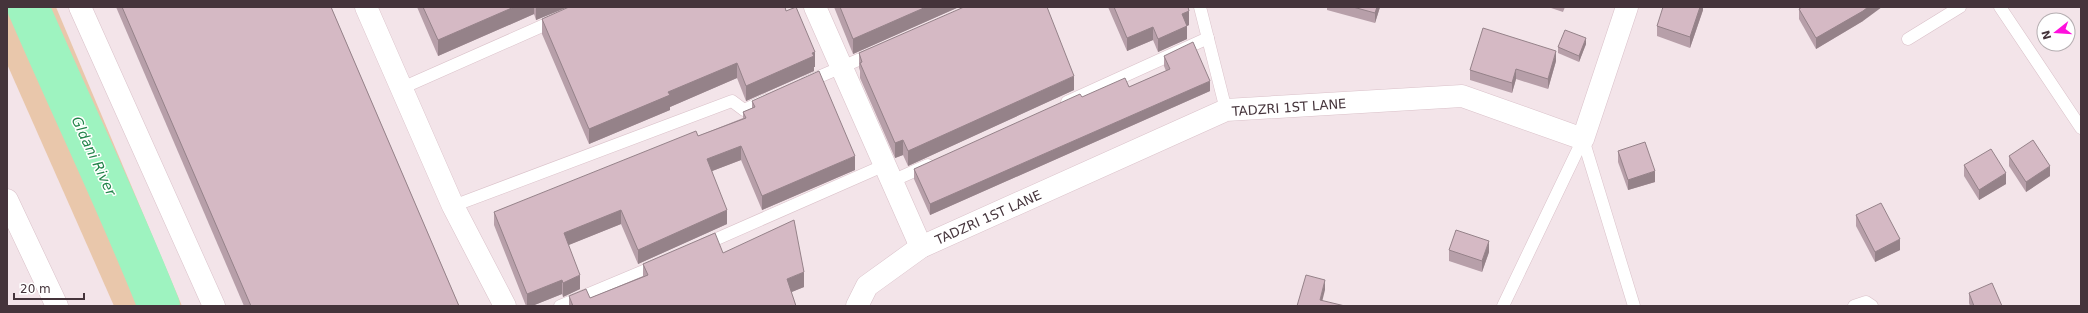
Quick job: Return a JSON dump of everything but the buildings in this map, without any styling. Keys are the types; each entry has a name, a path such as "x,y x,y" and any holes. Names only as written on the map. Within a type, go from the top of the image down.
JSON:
{"street":[{"path":"80,7 214,306"},
{"path":"366,7 453,206 505,306"},
{"name":"TADZRI 1ST LANE","path":"815,7 921,247"},
{"path":"1583,140 1627,7"},
{"name":"TADZRI 1ST LANE","path":"857,306 867,286 921,247 1226,110 1462,96 1583,140"},
{"path":"7,200 57,306"}],"lane":[{"path":"402,88 585,7"},
{"path":"1200,7 1226,110"},
{"path":"1908,39 1960,7"},
{"path":"2000,7 2081,128"},
{"path":"1057,106 1208,38"},
{"path":"793,88 885,48"},
{"path":"453,206 732,101 744,110 779,94"},
{"path":"1503,306 1583,140"},
{"path":"1583,140 1634,306"},
{"path":"692,250 888,173 942,158"},
{"path":"560,306 670,259"},
{"path":"1854,306 1866,302 1872,306"}],"shaded area":[{"path":"7,7 56,7 182,306 114,306 7,64"}],"waterway":[{"name":"Gldani River","path":"28,7 128,231 159,306"}]}
